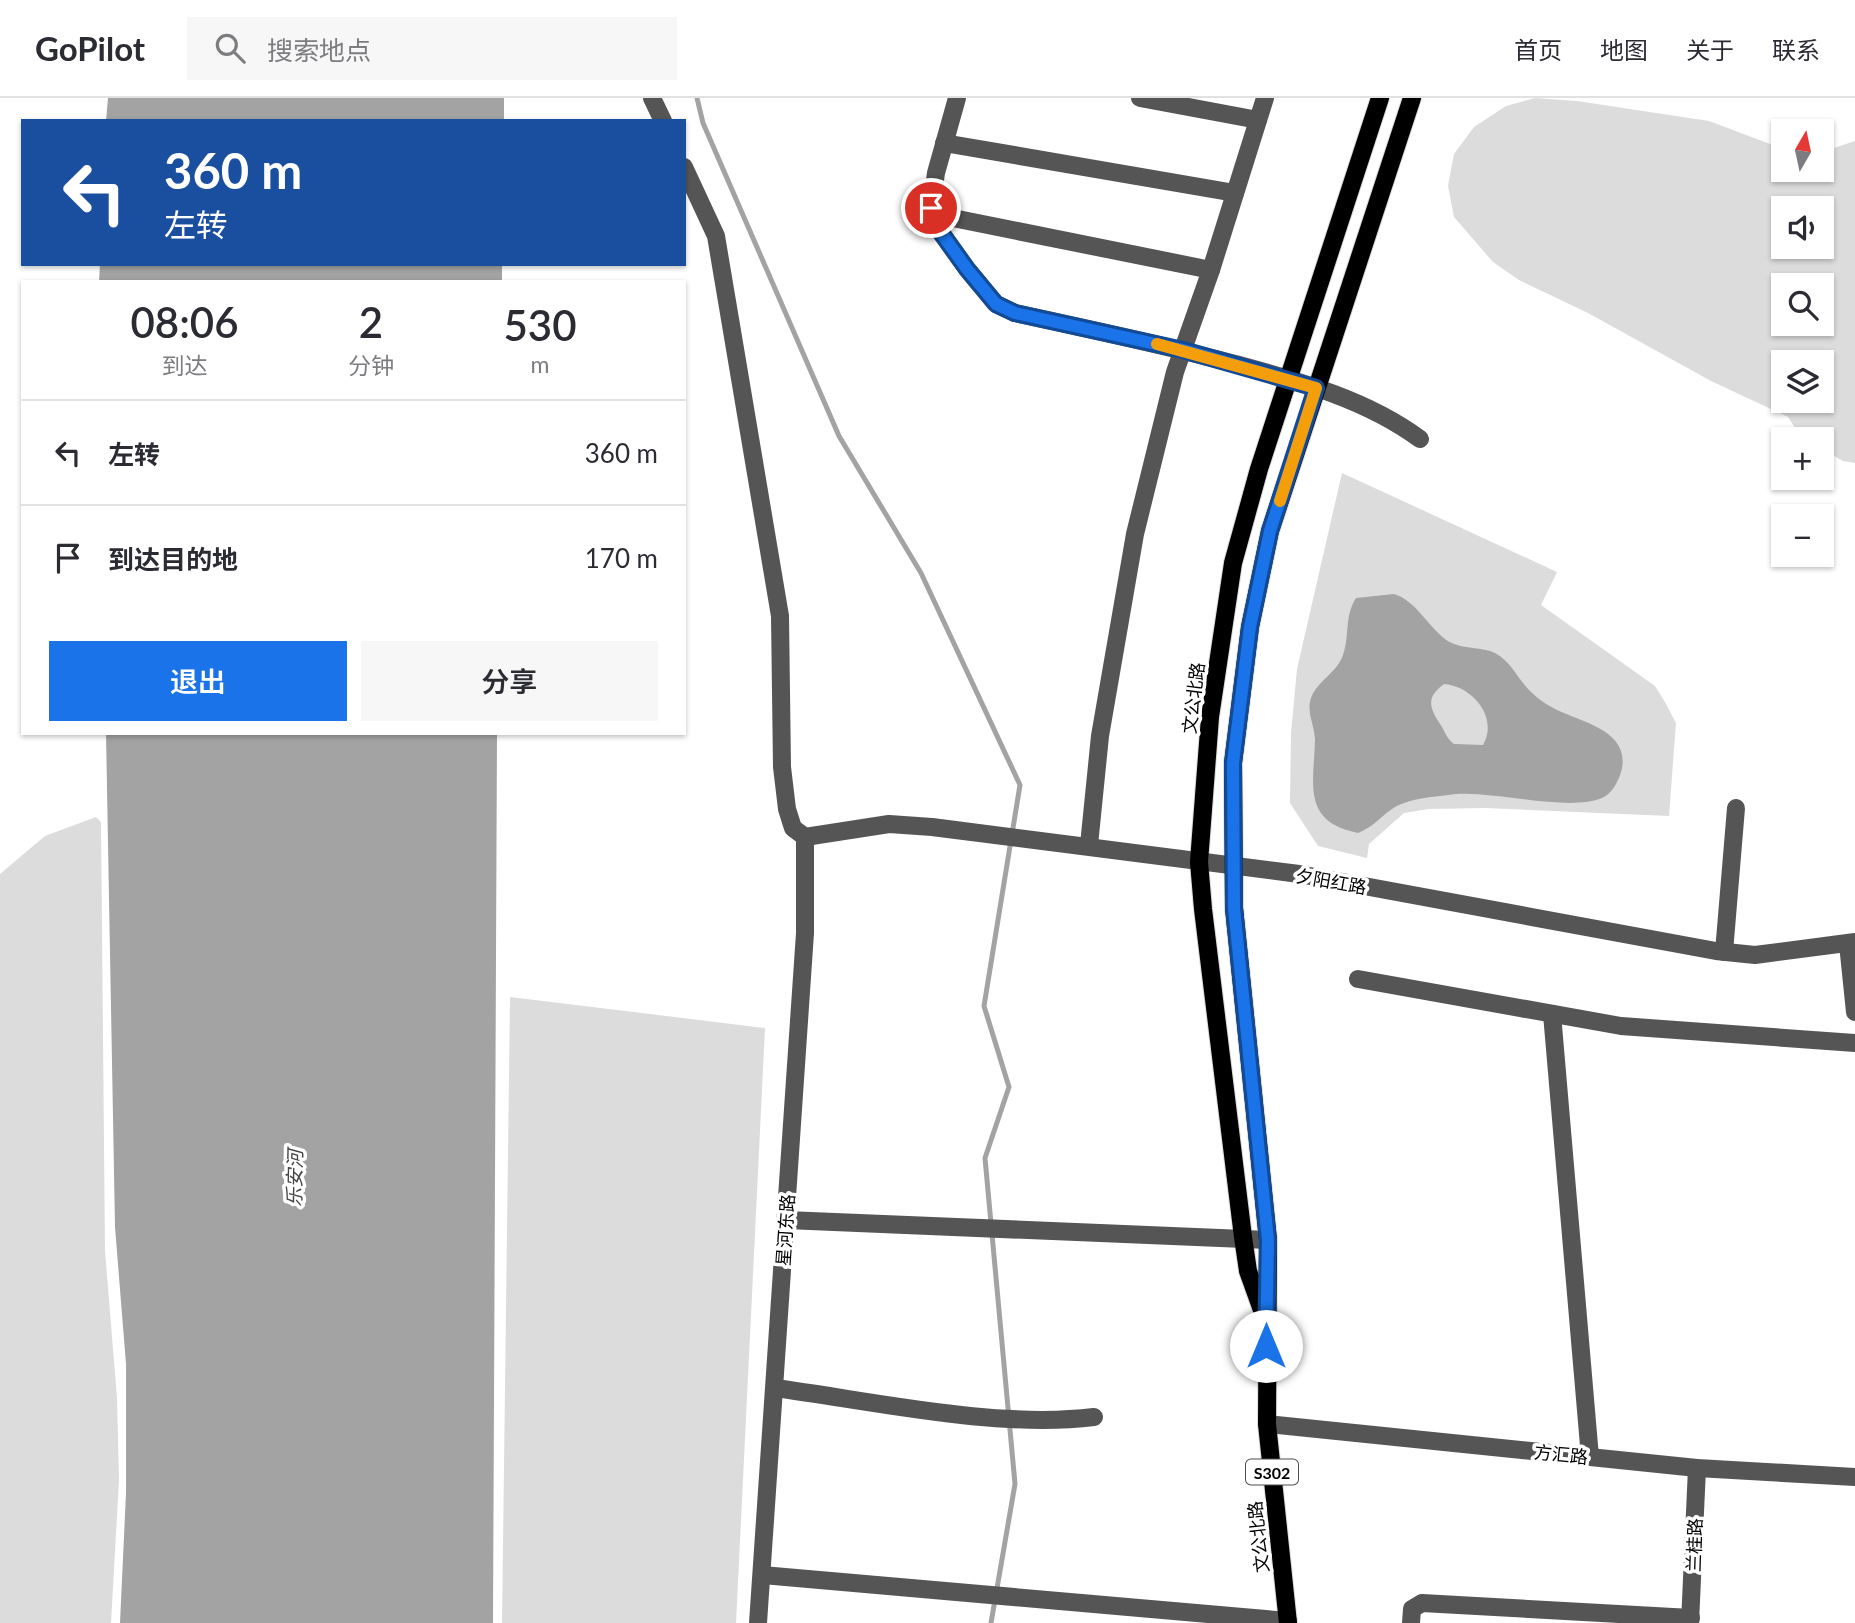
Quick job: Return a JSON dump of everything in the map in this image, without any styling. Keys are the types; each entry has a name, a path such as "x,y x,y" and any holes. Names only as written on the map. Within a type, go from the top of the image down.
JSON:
{"main road":[{"name":"文公北路","path":"1266,1321 1248,1271 1243,1237 1199,863 1210,717 1233,563 1288,378 1380,98"},
{"name":"文公北路","path":"1288,1622 1267,1424 1268,1240 1232,868 1233,763 1250,627 1270,531 1412,98"}],"street":[{"path":"652,98 662,119"},
{"path":"957,98 936,173 933,214 937,227 959,259 996,304 1015,313 1183,350 1288,378 1390,416 1420,439"},
{"path":"1140,98 1258,120"},
{"path":"1090,845 1100,736 1135,534 1183,350 1265,98"},
{"path":"944,143 1235,193"},
{"path":"686,171 716,236 779,616 782,767 787,809 793,828 805,837"},
{"path":"933,214 1211,270"},
{"path":"1724,951 1736,808"},
{"name":"夕阳红路","path":"805,837 889,824 1090,845 1232,868 1299,874 1755,955 1852,943"},
{"name":"星河东路","path":"758,1623 806,933 805,837"},
{"path":"1852,943 1855,1012"},
{"path":"1358,979 1621,1026 1855,1043"},
{"path":"1552,1014 1590,1457"},
{"path":"786,1220 1268,1240"},
{"path":"775,1388 997,1417 1064,1421 1094,1417"},
{"name":"方汇路","path":"1267,1424 1697,1468 1855,1477"},
{"name":"兰桂路","path":"1691,1621 1697,1468"},
{"path":"762,1575 1288,1622"},
{"path":"1411,1623 1412,1609 1422,1603 1691,1621"}],"shaded area":[{"path":"1535,98 1577,101 1709,121 1771,144 1771,182 1834,182 1834,148 1855,141 1855,463 1834,456 1834,427 1794,427 1788,417 1779,413 1834,413 1834,350 1771,350 1771,409 1711,381 1588,313 1519,280 1493,262 1454,217 1448,186 1454,154 1474,127 1506,106"},
{"path":"1342,473 1557,572 1541,605 1655,686 1676,723 1669,816 1487,808 1429,809 1404,813 1369,844 1367,858 1318,846 1290,803 1291,733 1297,669"},
{"path":"96,817 101,822 105,1251 117,1398 119,1480 111,1623 0,1623 0,874 45,836"},
{"path":"510,997 765,1028 736,1623 502,1623"}],"water":[{"path":"108,98 504,98 504,119 106,119"},
{"path":"100,266 502,266 502,280 99,280"},
{"path":"1394,594 1402,597 1445,639 1457,645 1495,653 1506,661 1540,700 1602,730 1618,745 1622,755 1621,772 1612,790 1602,798 1568,803 1464,794 1427,798 1398,806 1358,833 1340,828 1327,820 1319,810 1313,785 1315,740 1310,703 1314,692 1343,655 1348,619 1356,598","holes":["1444,684 1454,686 1473,697 1485,714 1488,724 1483,745 1454,744 1434,713 1431,703 1434,694"]},
{"name":"乐安河","path":"106,735 497,735 493,1623 120,1623 126,1493 126,1364 115,1227"}],"waterway":[{"path":"697,98 703,123 839,436 921,573 1020,785 984,1006 1009,1087 985,1158 1015,1484 991,1623"}],"slow traffic":[{"path":"1157,344 1288,378 1316,388 1280,501"}],"route":[{"path":"931,208 937,227 967,269 996,304 1015,313 1183,350 1316,388 1270,531 1250,627 1233,763 1234,908 1268,1240 1266,1346"}]}
